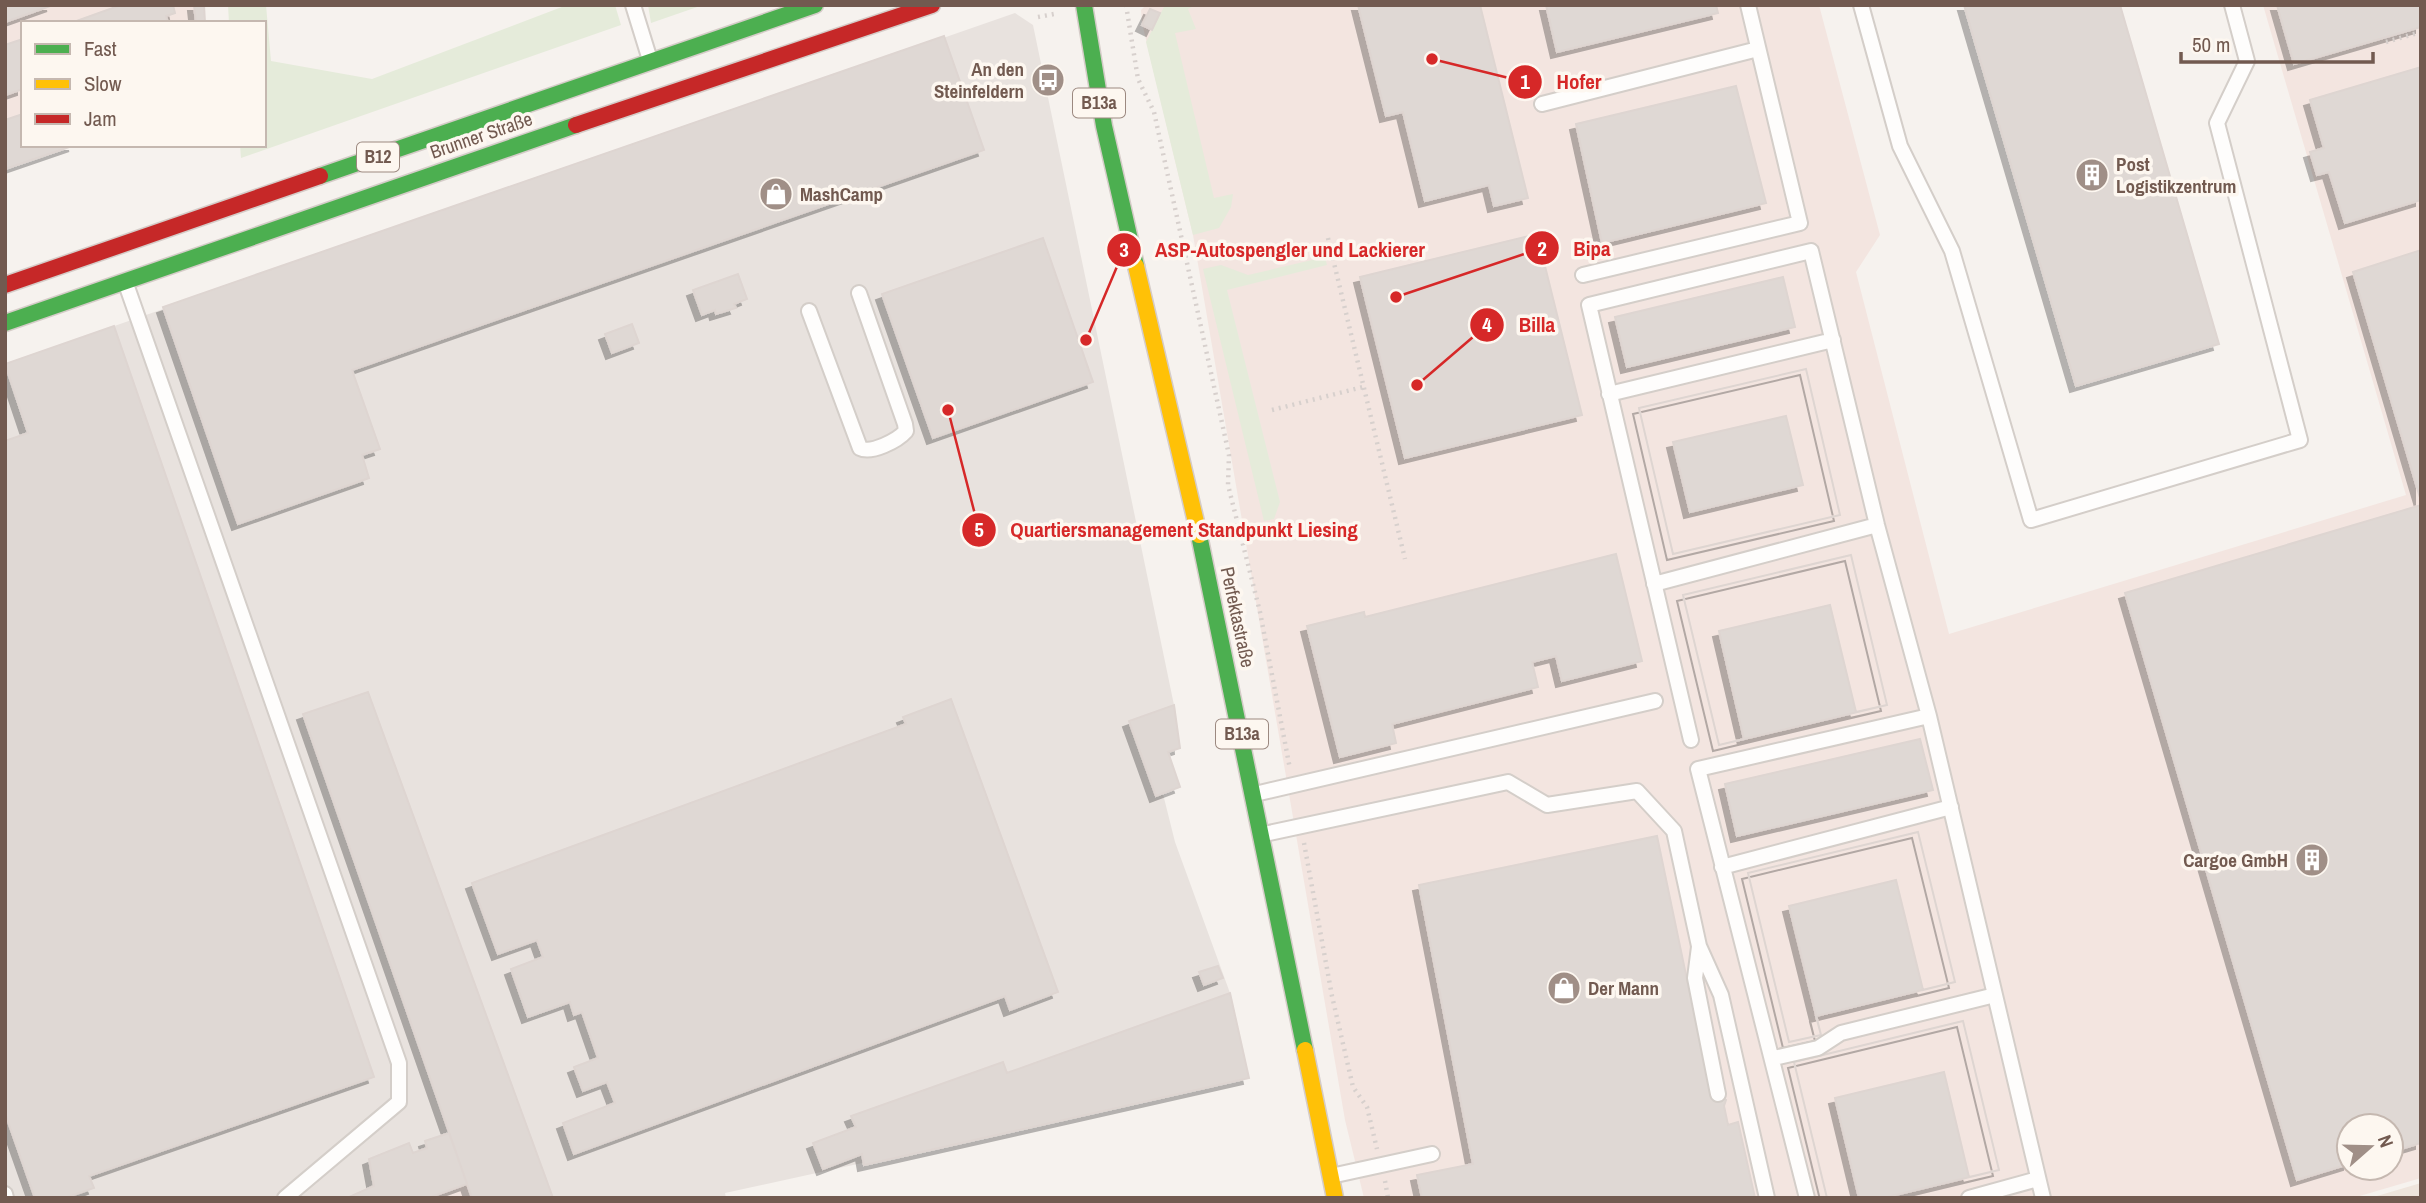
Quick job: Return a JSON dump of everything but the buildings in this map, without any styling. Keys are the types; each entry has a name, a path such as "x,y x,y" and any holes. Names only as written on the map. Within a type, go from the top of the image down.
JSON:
{"main road":[{"name":"Brunner Straße","path":"5,285 115,266 656,79 815,5"},
{"name":"Brunner Straße","path":"5,323 115,266 656,79 932,5"},
{"name":"Perfektastraße","path":"1084,5 1104,126 1176,431 1254,794 1335,1198"}],"lane":[{"path":"633,5 656,79"},
{"path":"1583,275 1800,223 1748,5"},
{"path":"1861,5 1900,146 1952,251 2031,520 2300,439 2217,123 2247,61 2232,5"},
{"path":"1542,104 1758,49"},
{"path":"1691,740 1589,305 1811,251 1877,525 1929,716 2043,1198"},
{"path":"115,266 149,341 398,1063 399,1102 285,1198"},
{"path":"809,311 860,448 870,450 902,436 906,431 859,293"},
{"path":"1609,394 1833,340"},
{"path":"1654,584 1877,525"},
{"path":"1254,794 1655,701"},
{"path":"1807,1198 1774,1058 1698,769 1929,716"},
{"path":"1262,834 1508,782 1547,805 1637,791 1674,831 1699,946 1721,995 1767,1198"},
{"path":"1722,867 1951,807"},
{"path":"1699,946 1695,978 1718,1094"},
{"path":"1774,1058 1818,1048 1841,1033 1995,995"},
{"path":"1331,1176 1432,1154"},
{"path":"1969,1198 2038,1179"}],"path":[{"path":"1126,5 1138,79 1154,112 1229,455 1228,485 1260,612 1293,785"},
{"path":"2386,42 2421,32"},
{"path":"1328,238 1405,559"},
{"path":"1272,410 1363,387"},
{"path":"1300,826 1332,996 1353,1087 1367,1107 1388,1198"}],"shaded area":[{"path":"5,5 204,5 205,21 21,21 21,147 69,147 5,169"},
{"path":"1146,5 1819,5 1880,235 1856,272 1949,634 2406,495 2263,5 2421,5 2421,1178 2353,1198 1364,1198 1345,1120 1193,235 1141,10"},
{"path":"1015,13 1033,25 1174,705 1180,748 1168,753 1180,787 1163,794 1175,842 1230,993 1249,1078 725,1193 726,1198 472,1198 467,1184 428,1198 5,1198 5,364"},
{"path":"2421,1183 2421,1198 2377,1196"},
{"path":"467,1184 472,1198 428,1198"}],"green space":[{"path":"228,5 266,5 271,61 372,79 567,5 615,5 621,25 241,158 240,147 266,147 266,21 229,21"},
{"path":"648,5 703,5 651,23"},
{"path":"1165,5 1196,5 1188,9 1196,29 1175,33 1214,198 1233,194 1231,207 1219,228 1193,235 1146,42"},
{"path":"1325,257 1327,265 1227,290 1280,502 1274,519 1264,521 1203,269 1221,265 1248,275"}],"traffic: fast":[{"path":"320,176 815,5"},
{"path":"1084,5 1104,126 1136,266"},
{"path":"5,323 576,125"},
{"path":"1199,535 1305,1050"}],"traffic: slow":[{"path":"1136,266 1199,535"},
{"path":"1305,1050 1335,1198"}],"traffic: jam":[{"path":"576,125 932,5"},
{"path":"5,285 320,176"}],"place":[{"name":"Hofer","path":"1432,59"},
{"name":"An den Steinfeldern","path":"1048,80"},
{"name":"Post Logistikzentrum","path":"2092,175"},
{"name":"MashCamp","path":"776,194"},
{"name":"Bipa","path":"1396,297"},
{"name":"ASP-Autospengler und Lackierer","path":"1086,340"},
{"name":"Billa","path":"1417,385"},
{"name":"Quartiersmanagement Standpunkt Liesing","path":"948,410"},
{"name":"Cargoe GmbH","path":"2312,860"},
{"name":"Der Mann","path":"1564,988"}]}
